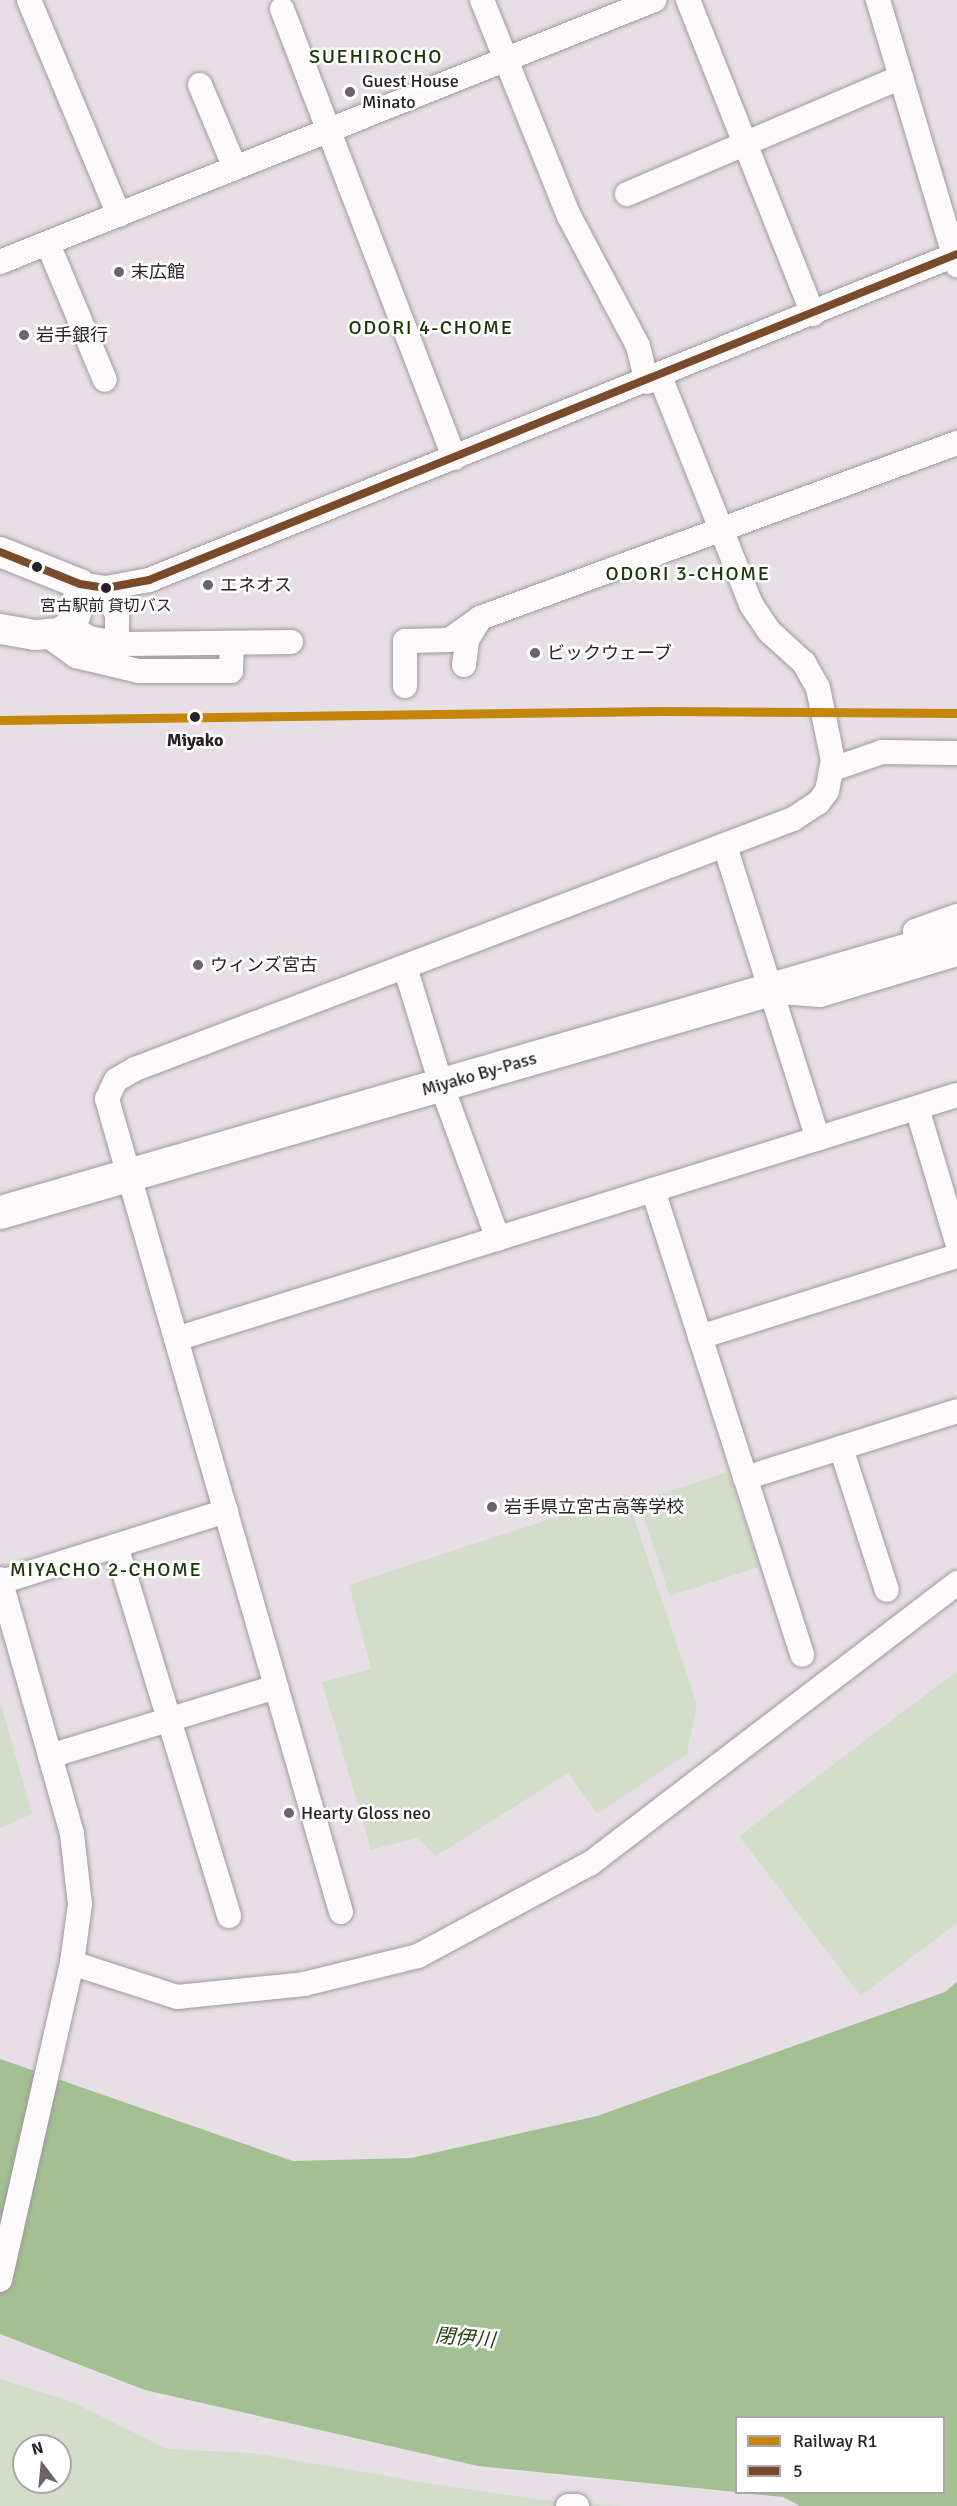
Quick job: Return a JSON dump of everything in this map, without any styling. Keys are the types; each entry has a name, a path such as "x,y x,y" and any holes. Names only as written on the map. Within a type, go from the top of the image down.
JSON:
{"highway":[{"name":"Miyako By-Pass","path":"0,1212 127,1178 441,1084 770,992 957,935"}],"main road":[{"path":"0,552 93,586 58,631 0,629"}],"street":[{"path":"29,0 119,215"},
{"path":"341,1912 127,1178 107,1099 116,1080 135,1069 725,846 806,813 827,791 832,769 818,688 804,663 759,619 654,379 569,216 482,0"},
{"path":"0,262 654,0"},
{"path":"688,0 748,143 813,314"},
{"path":"93,586 149,580 956,258 878,0"},
{"path":"282,9 454,458"},
{"path":"627,194 901,77"},
{"path":"200,85 235,168"},
{"path":"48,244 105,380"},
{"path":"405,686 405,641 448,640 480,618 719,528 957,443"},
{"path":"93,586 117,615 117,643"},
{"path":"464,665 467,640 480,618"},
{"path":"58,631 76,656 139,671 231,671 232,643"},
{"path":"58,631 117,643 291,642"},
{"path":"832,769 882,752 957,753"},
{"path":"725,846 818,1139"},
{"path":"770,992 808,964 957,916"},
{"path":"770,992 820,995 957,954"},
{"path":"405,967 441,1084 498,1239"},
{"path":"176,1340 957,1095"},
{"path":"917,1108 957,1242"},
{"path":"653,1190 802,1655"},
{"path":"700,1337 957,1256"},
{"path":"745,1478 957,1411"},
{"path":"841,1448 887,1590"},
{"path":"0,2280 72,1963 80,1904 72,1834 0,1580 225,1511"},
{"path":"116,1546 229,1916"},
{"path":"72,1963 177,1997 304,1984 418,1956 591,1863 957,1582"},
{"path":"50,1756 276,1687"},
{"path":"568,2506 577,2506"}],"shaded area":[{"path":"728,1472 759,1567 670,1596 639,1501"},
{"path":"626,1494 697,1704 687,1754 597,1814 568,1773 436,1856 417,1838 371,1850 322,1682 371,1669 349,1585"},
{"path":"957,1671 957,1923 861,1996 739,1836"},
{"path":"0,1701 32,1814 0,1828"},
{"path":"0,2379 70,2401 167,2449 254,2453 426,2483 543,2500 625,2506 0,2506"}],"water":[{"name":"閉伊川","path":"957,1982 957,2506 800,2506 783,2497 750,2494 945,2494 945,2416 735,2416 735,2492 478,2466 145,2390 0,2334 0,2059 293,2161 411,2158 597,2116 945,1992"}],"rail line":[{"name":"R1","path":"0,720 660,711 957,713"}],"transit line":[{"name":"5","path":"0,552 80,584 106,588 149,580 957,254"}],"place":[{"name":"Guest House Minato","path":"350,92"},
{"name":"末広館","path":"119,272"},
{"name":"岩手銀行","path":"24,335"},
{"name":"エネオス","path":"208,585"},
{"name":"宮古駅前 貸切バス","path":"106,588"},
{"name":"ビックウェーブ","path":"535,653"},
{"name":"Miyako","path":"195,717"},
{"name":"ウィンズ宮古","path":"198,965"},
{"name":"岩手県立宮古高等学校","path":"492,1507"},
{"name":"Hearty Gloss neo","path":"289,1813"}],"district":[{"name":"SUEHIROCHO","path":"376,56"},
{"name":"ODORI 4-CHOME","path":"431,327"},
{"name":"ODORI 3-CHOME","path":"688,573"},
{"name":"MIYACHO 2-CHOME","path":"106,1569"}]}
